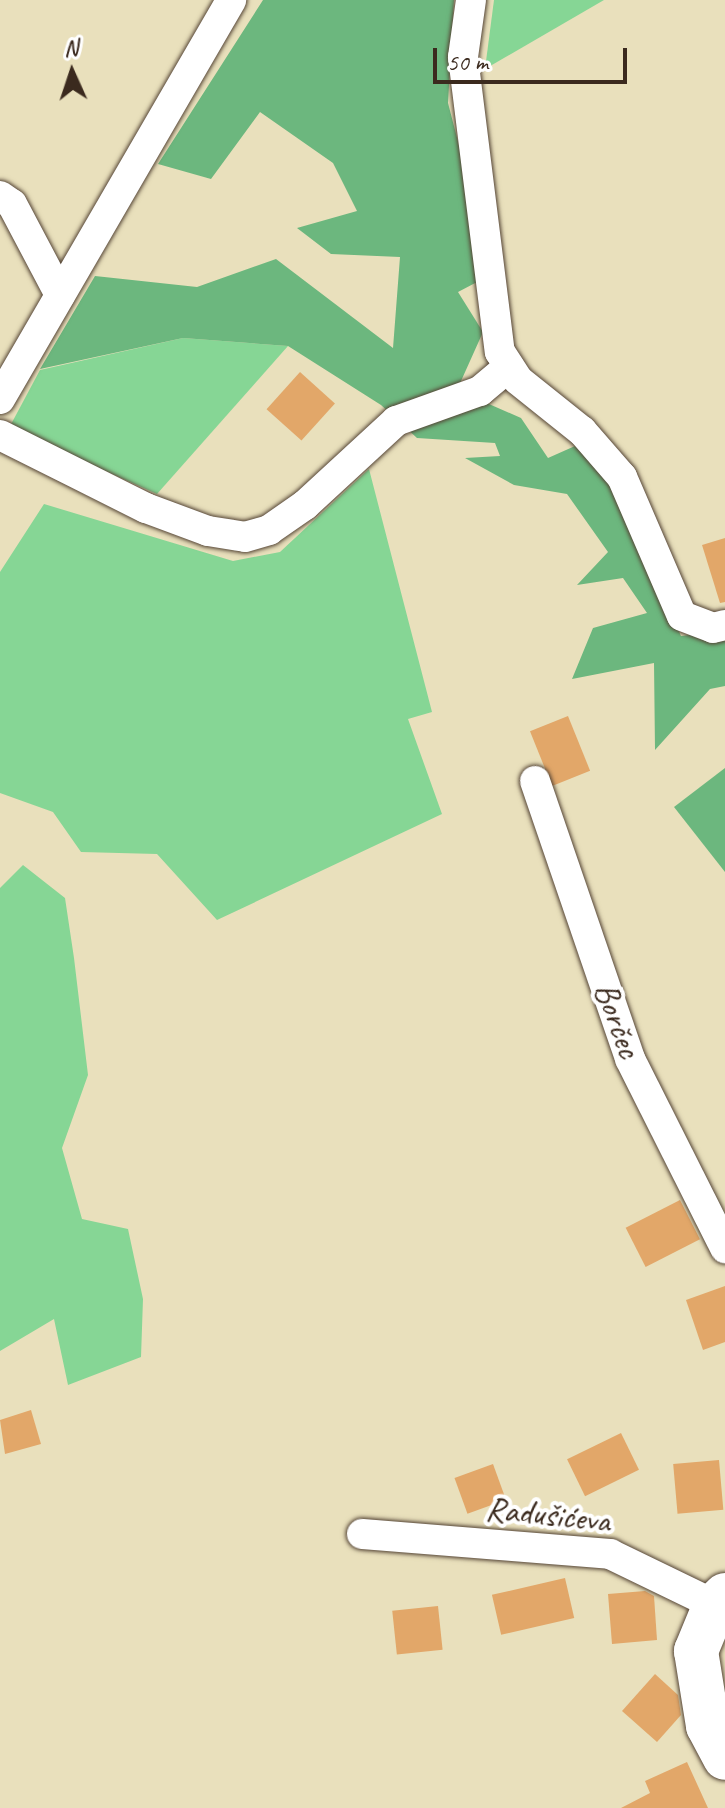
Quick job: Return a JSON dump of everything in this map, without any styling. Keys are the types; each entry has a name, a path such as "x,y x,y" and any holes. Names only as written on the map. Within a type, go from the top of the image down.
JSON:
{"street":[{"path":"0,399 231,0"},
{"path":"471,0 463,57 500,352 518,380 582,431 622,477 682,616 713,628 725,625"},
{"path":"0,196 12,204 60,295"},
{"path":"0,435 146,508 208,531 245,537 269,530 305,505 396,421 480,391 509,367"},
{"name":"Borčec","path":"535,781 630,1059 725,1248"},
{"name":"Radušićeva","path":"362,1534 610,1554 720,1600"},
{"path":"720,1600 696,1651 708,1726 725,1758"}],"green space":[{"path":"263,0 454,0 448,103 469,184 479,281 458,292 483,332 457,390 521,418 548,458 575,446 614,486 681,636 725,631 725,686 710,689 655,750 654,663 572,679 593,628 647,613 623,578 577,585 608,552 567,494 514,485 465,458 500,456 495,443 417,438 381,405 288,346 183,338 40,369 95,276 197,287 276,259 393,348 400,257 331,254 297,228 357,211 333,163 260,112 211,179 158,164"},
{"path":"494,0 604,0 485,69"},
{"path":"183,338 288,346 157,494 9,428 40,370"},
{"path":"369,469 432,712 408,719 442,814 217,920 157,854 81,852 53,812 0,793 0,572 44,504 233,561 280,552"},
{"path":"725,768 725,872 674,807"},
{"path":"23,865 65,898 74,958 88,1075 62,1148 82,1219 128,1229 143,1299 141,1357 68,1385 54,1319 0,1351 0,888"}],"building":[{"path":"300,372 335,403 301,441 267,409"},
{"path":"725,538 725,602 720,603 702,545"},
{"path":"568,716 590,771 552,786 530,731"},
{"path":"680,1200 700,1239 646,1267 626,1228"},
{"path":"725,1286 725,1342 703,1350 686,1300"},
{"path":"31,1410 41,1444 5,1454 0,1420"},
{"path":"621,1433 639,1470 585,1496 567,1459"},
{"path":"719,1460 723,1510 678,1514 673,1464"},
{"path":"493,1464 506,1500 467,1514 454,1478"},
{"path":"565,1578 574,1618 501,1635 492,1595"},
{"path":"645,1591 654,1596 657,1640 612,1644 608,1594"},
{"path":"438,1606 443,1650 397,1655 392,1611"},
{"path":"655,1674 678,1695 681,1715 657,1742 622,1711"},
{"path":"687,1762 708,1808 621,1808 650,1793 645,1781"}]}
